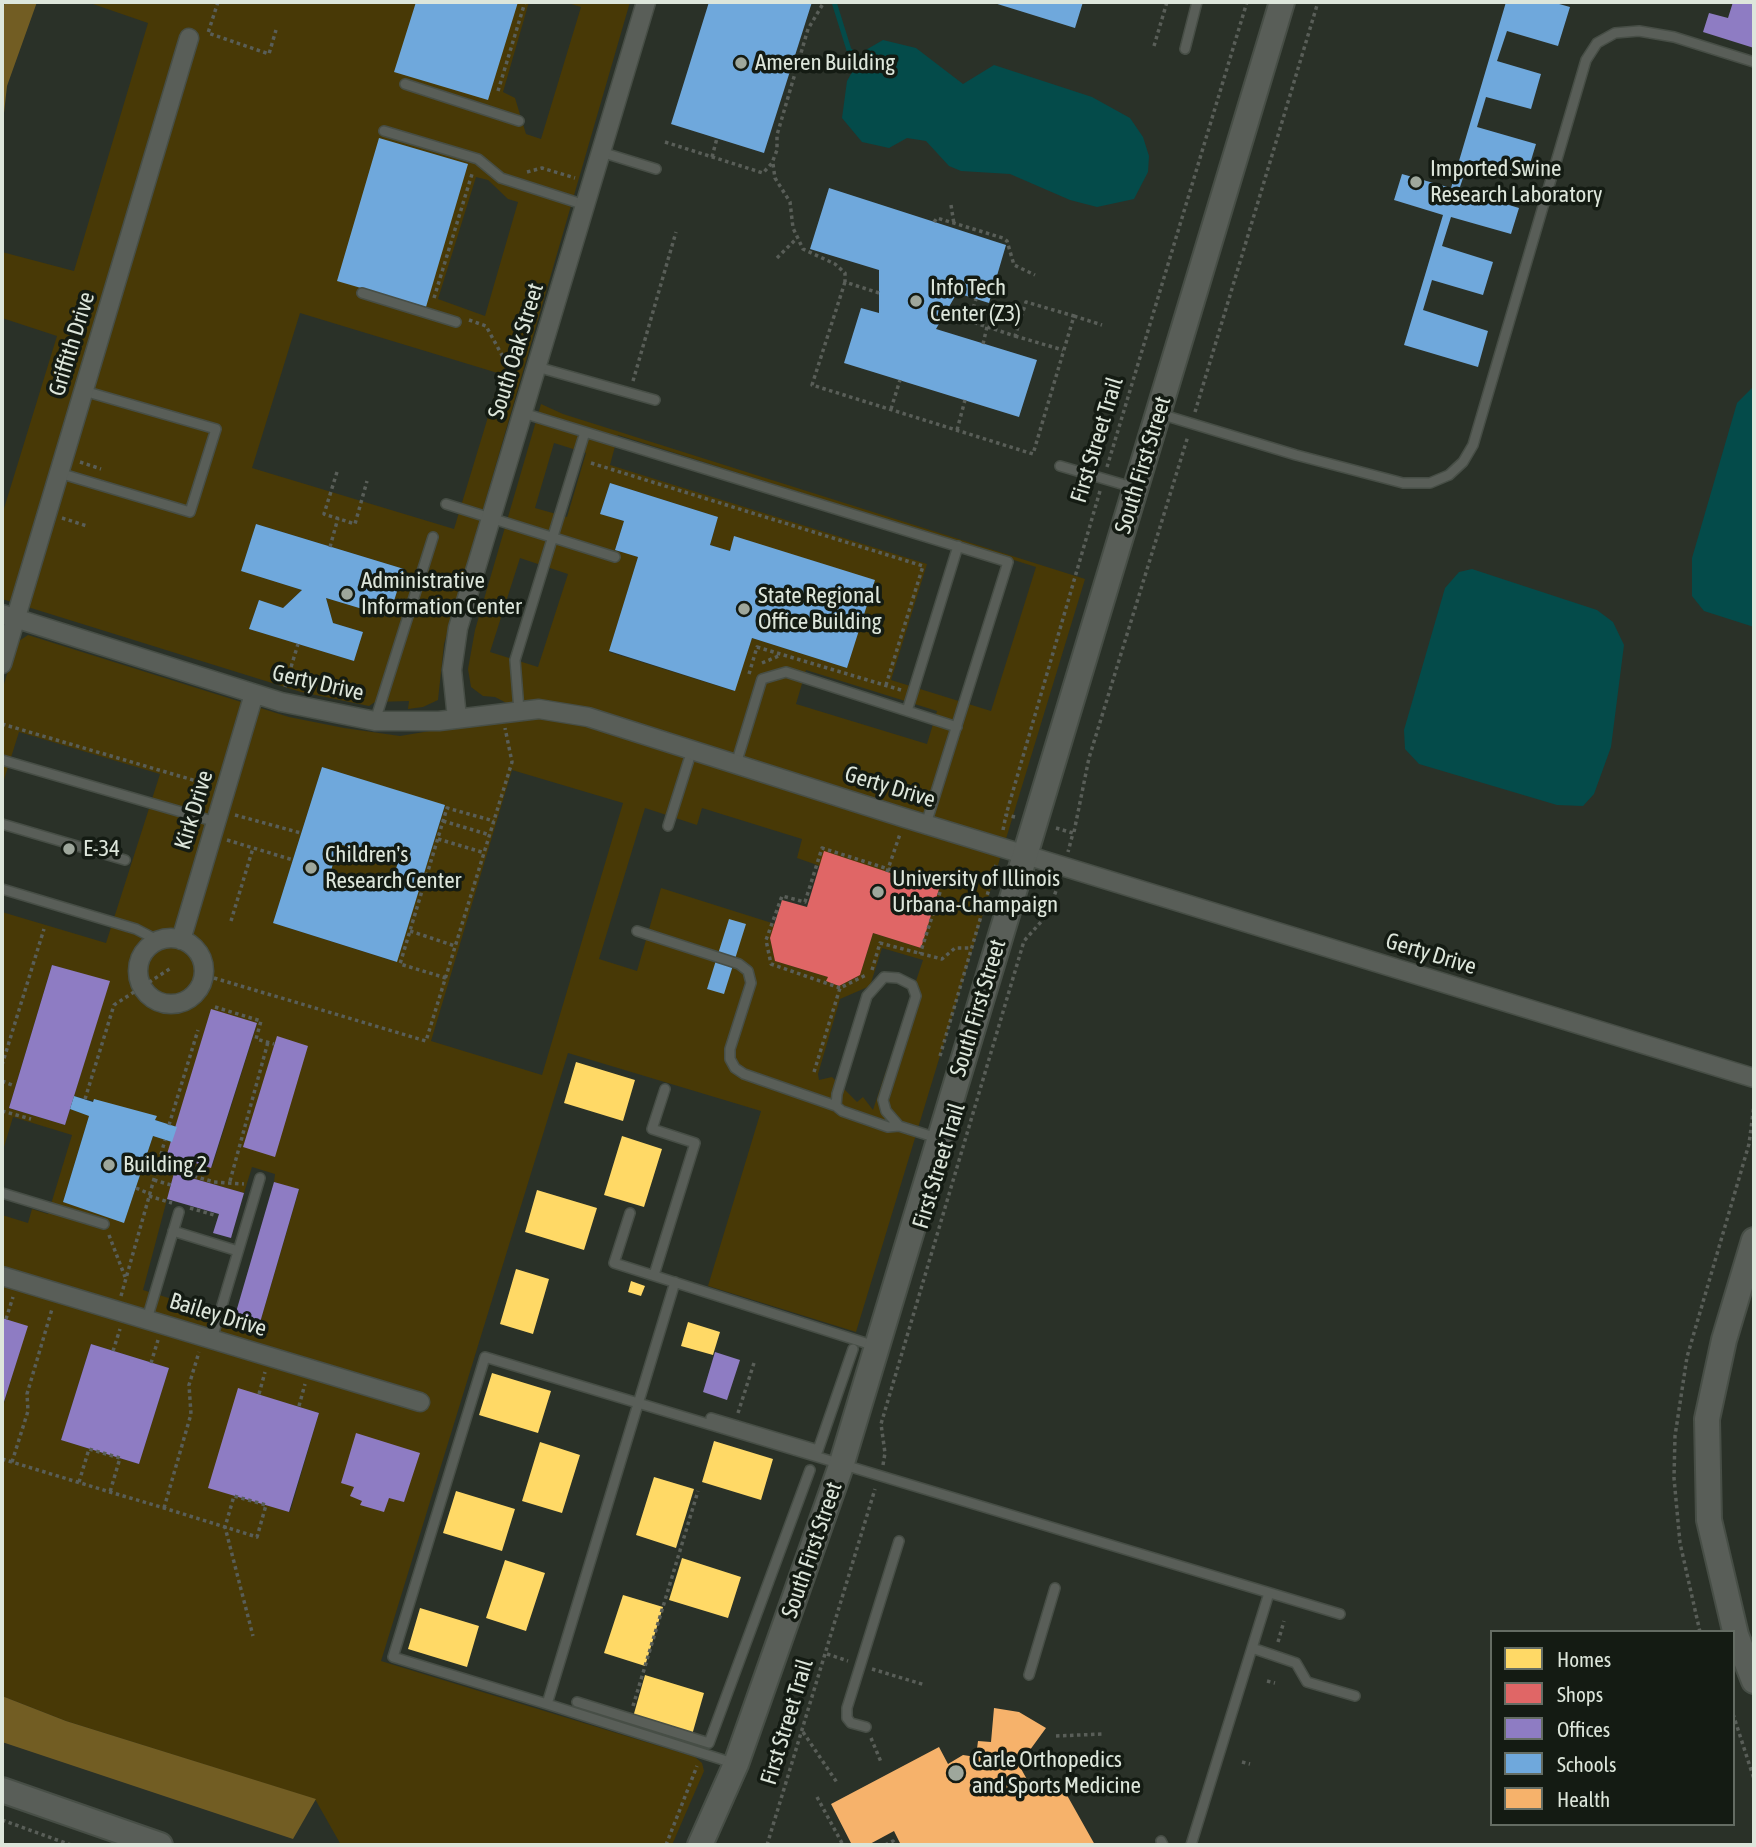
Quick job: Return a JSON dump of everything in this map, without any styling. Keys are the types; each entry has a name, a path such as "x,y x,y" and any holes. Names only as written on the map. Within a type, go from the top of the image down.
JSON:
{"street":[{"name":"South Oak Street","path":"457,718 452,670 454,648 523,414 527,366 585,205 646,2"},
{"name":"South First Street","path":"700,1845 736,1764 841,1466 865,1348 937,1138 1036,823 1283,2"},
{"name":"Griffith Drive","path":"2,664 9,616 59,473 189,38"},
{"name":"Gerty Drive","path":"9,616 281,702 375,721 457,718 510,710 539,709 588,717 905,818 1754,1078"},
{"name":"Kirk Drive","path":"181,940 254,694"},
{"path":"181,940 191,945 203,962 204,973 196,993 188,999 167,1003 148,994 138,975 143,954 159,941 181,940"},
{"path":"1735,1630 1709,1520 1707,1419 1724,1340 1754,1240"},
{"name":"Bailey Drive","path":"2,1276 119,1317 147,1320 206,1343 419,1402"},
{"path":"1735,1631 1754,1681"},
{"path":"2,1790 160,1845"}],"lane":[{"path":"1185,49 1197,2"},
{"path":"1159,413 1296,456 1403,483 1430,483 1449,475 1463,462 1473,445 1586,60 1597,43 1615,33 1639,30 1674,37 1754,62"},
{"path":"405,84 519,121"},
{"path":"384,131 478,159 501,178 585,205"},
{"path":"601,152 656,169"},
{"path":"362,293 457,319"},
{"path":"527,366 655,401"},
{"path":"59,473 190,512 216,429 83,391"},
{"path":"523,414 1008,562 926,824"},
{"path":"510,710 515,660 585,432"},
{"path":"1060,466 1135,488"},
{"path":"446,505 615,556"},
{"path":"375,721 433,537"},
{"path":"907,711 958,546"},
{"path":"736,764 762,679 786,672 957,727"},
{"path":"668,826 692,750"},
{"path":"2,760 216,821"},
{"path":"2,824 125,860"},
{"path":"2,889 136,929 159,941"},
{"path":"637,931 739,964 748,971 751,983 730,1049 730,1059 735,1068 744,1074 888,1127 900,1126 937,1138"},
{"path":"836,1106 837,1094 867,996 884,977 898,978 912,985 916,996 883,1100 886,1111 900,1126"},
{"path":"654,1275 695,1143 652,1129 665,1088"},
{"path":"206,1343 238,1251 258,1182"},
{"path":"2,1193 104,1224"},
{"path":"147,1320 179,1212"},
{"path":"630,1213 614,1263 865,1348 818,1450 711,1418"},
{"path":"173,1231 238,1251"},
{"path":"547,1704 675,1282"},
{"path":"736,1764 393,1657 485,1357 1340,1614"},
{"path":"577,1702 709,1743 810,1470"},
{"path":"866,1727 851,1723 847,1718 848,1708 899,1541"},
{"path":"1029,1675 1055,1588"},
{"path":"1191,1845 1269,1593"},
{"path":"1252,1648 1296,1663 1307,1682 1355,1696"}],"path":[{"path":"218,2 208,33 269,54 276,30"},
{"path":"498,91 526,2"},
{"path":"665,142 763,173 778,150 777,135 808,29 824,2"},
{"path":"1154,46 1167,2"},
{"name":"First Street Trail","path":"1073,833 1006,815 1247,2"},
{"path":"1195,410 1318,2"},
{"path":"712,157 717,138"},
{"path":"772,162 775,178 790,202 796,239 813,256 831,261 845,273 845,282 812,385 1033,454 1074,316"},
{"path":"501,178 542,168 575,178"},
{"path":"434,298 472,174"},
{"path":"951,205 954,224"},
{"path":"934,222 937,218 1003,238 1007,241 1014,265 1035,275"},
{"path":"629,393 676,232"},
{"path":"777,258 796,239"},
{"path":"830,255 831,261"},
{"path":"845,282 879,293"},
{"path":"969,321 976,299"},
{"path":"1015,336 1026,302 1102,325"},
{"path":"945,313 1063,350"},
{"path":"457,319 486,326 503,357 527,366"},
{"path":"983,344 987,327"},
{"path":"891,409 900,380"},
{"path":"957,430 965,400"},
{"path":"1071,841 1088,758 1187,437"},
{"path":"73,460 101,469"},
{"path":"591,463 923,566 886,685"},
{"path":"337,472 324,514 355,524 367,481"},
{"path":"56,516 87,526"},
{"path":"330,547 338,518"},
{"path":"281,702 298,644"},
{"path":"751,668 782,654"},
{"path":"214,978 426,1041 512,762 510,710"},
{"path":"2,724 212,786"},
{"path":"446,978 400,964 443,821 447,808 494,821"},
{"path":"233,814 301,833"},
{"path":"887,870 905,818"},
{"path":"443,821 490,835"},
{"path":"438,839 485,853"},
{"path":"225,840 293,860"},
{"path":"231,921 253,848"},
{"path":"840,988 771,964 766,940 782,896 805,902 822,848 942,886 920,954"},
{"name":"First Street Trail","path":"884,1463 881,1424 1020,954 1024,941 1048,914 1058,887"},
{"path":"2,1065 44,929"},
{"path":"410,931 455,946"},
{"path":"85,1100 114,1005 171,968"},
{"path":"215,1007 261,1021 256,1039 274,1044"},
{"path":"169,1125 198,1030"},
{"path":"230,1181 268,1042"},
{"path":"2,1081 15,1086"},
{"path":"2,1111 31,1119"},
{"path":"113,1351 125,1279 165,1140"},
{"path":"162,1153 173,1170 214,1182 258,1182"},
{"path":"154,1180 171,1185"},
{"path":"135,1188 150,1194"},
{"path":"104,1224 125,1279"},
{"path":"6,1319 15,1292"},
{"path":"12,1462 28,1411 27,1394 54,1303"},
{"path":"151,1363 160,1335"},
{"path":"164,1508 191,1414 189,1385 206,1343"},
{"path":"734,1425 754,1363"},
{"path":"259,1395 267,1367"},
{"path":"299,1406 307,1379"},
{"path":"79,1482 89,1449 120,1458 110,1492"},
{"path":"2,1459 79,1482 110,1492 164,1508 225,1527 257,1537 266,1506 234,1496 225,1527 253,1636"},
{"name":"First Street Trail","path":"767,1845 876,1488"},
{"path":"629,1718 698,1491"},
{"path":"1278,1642 1284,1621"},
{"path":"827,1654 850,1661"},
{"path":"872,1669 925,1685"},
{"path":"1267,1681 1275,1683"},
{"path":"1735,1720 1754,1779"},
{"path":"866,1727 881,1762"},
{"path":"803,1732 838,1784"},
{"path":"1056,1736 1102,1734"},
{"path":"1242,1762 1250,1764"},
{"path":"666,1845 697,1766"},
{"path":"817,1797 843,1845"},
{"path":"2,1820 71,1845"},
{"path":"885,1845 893,1841 896,1845"}],"shaded area":[{"path":"5,2 37,2 7,86 2,131 2,13"},
{"path":"87,2 529,2 503,92 515,98 526,134 541,139 581,7 565,2 630,2 444,644 438,700 423,707 408,709 409,701 375,702 369,706 301,692 2,599 2,515 57,336 2,318 2,252 74,271 148,23","holes":["476,177 488,180 508,199 518,202 485,316 438,299","300,313 501,374 454,529 252,468","256,524 404,569 389,617 326,598 333,623 363,632 354,661 249,629 259,600 283,608 302,590 241,571"]},
{"path":"541,404 563,414 1085,579 856,1332 708,1286 761,1111 568,1053 381,1661 695,1757 702,1763 704,1771 672,1845 341,1845 315,1799 66,1721 2,1696 2,1410 27,1326 2,1318 2,1215 28,1223 32,1209 48,1214 72,1135 13,1117 2,1154 2,912 106,943 160,774 19,732 2,786 2,691 16,643 28,635 289,717 400,736 502,719 518,709 495,697 483,696 471,687 468,669 475,630","holes":["618,435 1036,567 991,711 891,680 927,564 610,465","554,443 586,453 567,517 535,508","610,483 718,517 710,545 730,551 734,537 874,580 847,668 752,638 734,691 609,652 638,557 615,550 624,521 600,514","520,558 568,574 538,667 490,652","806,670 937,711 927,744 796,704","322,767 445,806 396,962 273,923","512,770 623,803 542,1075 431,1041","645,808 697,825 702,808 802,839 797,858 820,866 825,852 939,889 921,948 873,933 860,975 839,986 827,981 828,977 775,961 770,938 775,924 661,888 637,971 599,959","882,948 923,960 873,1110 863,1097 857,1102 832,1077 819,1080 818,1074 840,999 870,986","52,965 109,982 74,1096 156,1116 155,1120 177,1127 211,1010 257,1024 212,1167 168,1155 172,1142 153,1136 124,1222 63,1202 89,1116 70,1109 65,1125 9,1108","252,1167 275,1174 274,1182 299,1190 259,1326 143,1290 174,1173 244,1193","91,1344 169,1368 139,1464 61,1440","259,1395 319,1413 290,1512 209,1488"]},
{"path":"339,844 398,862 389,892 330,874"},
{"path":"2,1696 66,1721 316,1799 293,1839 2,1742"}],"water":[{"path":"883,40 916,48 963,84 994,65 1092,97 1130,118 1143,137 1149,156 1148,172 1134,199 1097,207 1070,200 1010,174 961,171 949,166 926,141 907,138 889,148 862,142 842,118 847,81 864,51"},
{"path":"1754,386 1754,627 1704,611 1692,596 1692,558 1737,403"},
{"path":"1472,569 1597,610 1613,622 1624,645 1611,747 1594,794 1583,806 1557,805 1419,764 1405,749 1404,730 1445,588 1459,572"}],"building: Homes":[{"path":"576,1062 635,1080 623,1121 564,1103"},
{"path":"622,1136 662,1149 644,1207 604,1195"},
{"path":"537,1190 597,1208 584,1250 525,1232"},
{"path":"516,1269 549,1279 533,1334 500,1324"},
{"path":"631,1281 645,1286 641,1296 628,1292"},
{"path":"688,1322 720,1332 713,1355 681,1346"},
{"path":"492,1373 551,1391 538,1433 479,1415"},
{"path":"714,1441 773,1459 761,1500 702,1482"},
{"path":"540,1442 580,1455 562,1513 522,1501"},
{"path":"654,1477 694,1489 676,1548 636,1535"},
{"path":"456,1491 515,1509 502,1551 443,1533"},
{"path":"682,1558 741,1577 728,1618 669,1600"},
{"path":"505,1560 545,1573 526,1631 486,1618"},
{"path":"623,1595 663,1607 645,1666 604,1653"},
{"path":"420,1608 479,1626 467,1667 408,1649"},
{"path":"645,1675 704,1693 692,1735 633,1717"}],"building: Shops":[{"path":"824,851 939,889 921,948 873,933 860,975 839,986 826,981 828,977 775,961 770,938 782,900 807,907"}],"building: Offices":[{"path":"1733,2 1754,2 1754,48 1703,32 1709,13 1728,18"},
{"path":"52,965 110,981 65,1125 9,1108"},
{"path":"211,1009 257,1023 211,1168 167,1154"},
{"path":"277,1036 308,1046 275,1157 243,1147"},
{"path":"174,1173 244,1193 231,1238 213,1233 219,1214 167,1199"},
{"path":"274,1182 299,1189 259,1326 234,1319"},
{"path":"2,1318 28,1326 2,1408"},
{"path":"91,1344 169,1368 139,1464 61,1440"},
{"path":"715,1352 740,1360 727,1400 703,1392"},
{"path":"238,1388 319,1413 289,1512 208,1488"},
{"path":"356,1433 420,1453 404,1502 389,1498 384,1512 360,1505 362,1501 350,1496 354,1487 341,1483"}],"building: Schools":[{"path":"416,2 518,2 488,100 394,72"},
{"name":"Ameren Building","path":"709,2 812,2 764,153 671,124"},
{"path":"991,2 1083,2 1075,28"},
{"name":"Imported Swine Research Laboratory","path":"1506,2 1552,2 1570,7 1558,46 1507,31 1497,61 1541,74 1531,109 1486,97 1477,127 1536,144 1526,177 1469,160 1459,190 1519,208 1511,234 1451,217 1442,246 1493,262 1483,295 1432,280 1423,310 1488,331 1478,367 1404,345 1443,215 1394,200 1402,174 1451,188"},
{"path":"379,138 468,164 426,307 337,281"},
{"name":"Info Tech Center (Z3)","path":"829,188 1006,245 989,303 957,293 936,329 1037,360 1019,417 844,363 861,308 879,313 879,270 810,249"},
{"name":"State Regional Office Building","path":"610,483 718,517 710,545 730,551 734,536 875,580 847,668 752,638 735,691 609,651 638,557 615,550 624,521 600,514"},
{"name":"Administrative Information Center","path":"256,524 404,569 389,617 326,598 333,623 363,632 354,661 249,629 259,600 283,608 302,590 241,571"},
{"name":"Children's Research Center","path":"322,767 445,805 397,962 273,923","holes":["339,844 398,862 389,892 330,874"]},
{"path":"729,919 746,924 724,994 707,989"},
{"name":"Building 2","path":"74,1096 157,1116 155,1120 177,1127 172,1142 153,1136 124,1223 63,1202 89,1116 70,1109"}],"building: Health":[{"name":"Carle Orthopedics and Sports Medicine","path":"994,1708 1019,1712 1046,1728 1019,1765 1035,1794 1059,1781 1095,1845 901,1845 894,1831 868,1845 852,1845 831,1804 939,1747 948,1764 963,1755 976,1757 978,1741 991,1742"}],"waterway":[{"path":"834,2 849,50 860,58"}],"place":[{"name":"Ameren Building","path":"741,63"},
{"name":"Imported Swine Research Laboratory","path":"1416,182"},
{"name":"Info Tech Center (Z3)","path":"916,301"},
{"name":"Administrative Information Center","path":"347,594"},
{"name":"State Regional Office Building","path":"744,609"},
{"name":"E-34","path":"69,849"},
{"name":"Children's Research Center","path":"311,868"},
{"name":"University of Illinois Urbana-Champaign","path":"878,892"},
{"name":"Building 2","path":"109,1165"},
{"name":"Carle Orthopedics and Sports Medicine","path":"956,1773"}]}
